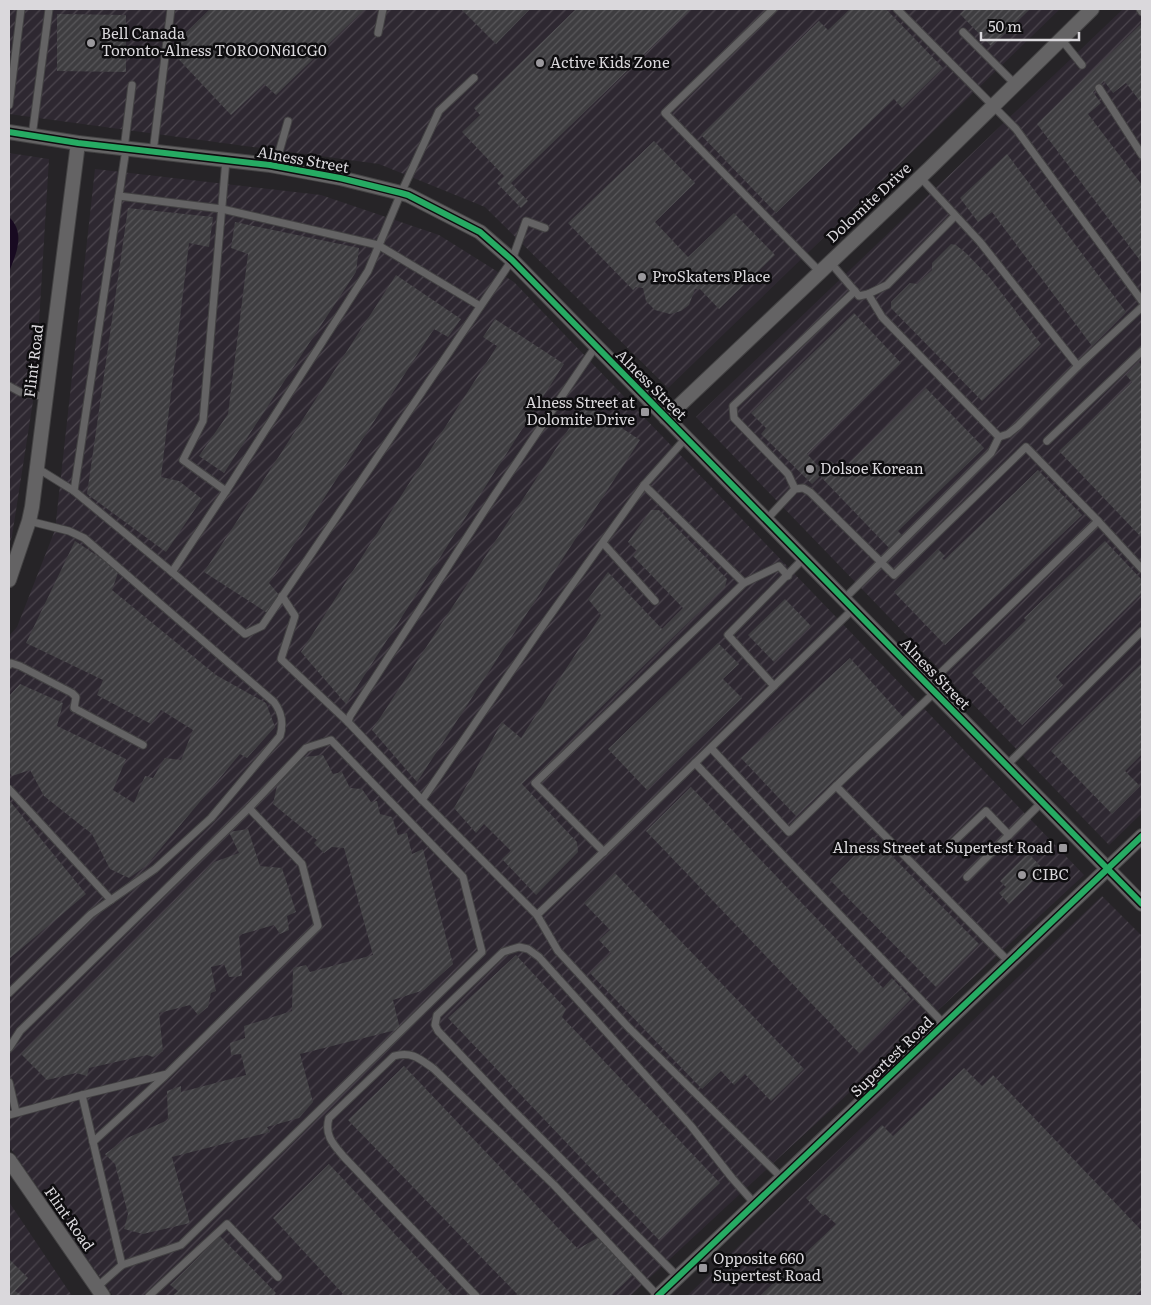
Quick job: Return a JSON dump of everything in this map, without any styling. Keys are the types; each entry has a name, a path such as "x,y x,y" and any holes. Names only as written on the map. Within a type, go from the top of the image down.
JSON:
{"street":[{"name":"Dolomite Drive","path":"666,418 920,177 1092,9"},
{"name":"Alness Street","path":"9,132 78,144 275,166 340,178 408,195 480,232 512,260 1142,904"},
{"name":"Flint Road","path":"10,576 28,521 46,397 78,144"},
{"name":"Supertest Road","path":"658,1296 1142,836"},
{"name":"Flint Road","path":"9,1160 100,1292"}],"lane":[{"path":"9,105 21,9"},
{"path":"32,136 49,9"},
{"path":"153,152 171,9"},
{"path":"378,33 383,9"},
{"path":"773,9 666,113 819,271"},
{"path":"897,9 1016,129 1142,301"},
{"path":"964,32 1015,84"},
{"path":"1061,39 1082,65"},
{"path":"172,572 368,271 400,193 439,112 474,78"},
{"path":"74,492 119,196 132,85"},
{"path":"1099,88 1142,155"},
{"path":"275,166 288,121"},
{"path":"226,160 203,422 183,460 226,491"},
{"path":"920,177 980,242 1078,366"},
{"path":"119,196 222,209 378,246 480,306"},
{"path":"830,262 859,296 868,294 887,285 956,216"},
{"path":"36,468 74,492 245,634 262,626 512,260 526,221 545,228"},
{"path":"795,489 788,474 734,418 733,406 855,292"},
{"path":"868,294 882,317 999,437"},
{"path":"537,915 774,686 849,604 881,562 990,453 999,437 1008,434 1018,426 1078,366 1142,307"},
{"path":"348,722 350,716 494,496 596,346"},
{"path":"1047,442 1142,351"},
{"path":"9,386 20,392 46,397"},
{"path":"422,800 546,621 644,485 686,438"},
{"path":"766,520 795,489 803,488 810,492 894,575 1026,447 1098,521 1142,570"},
{"path":"644,485 744,583"},
{"path":"9,992 91,914 155,869 211,818 280,736 283,726 279,709 274,702 84,538 70,530 28,521"},
{"path":"711,748 789,832 1098,521"},
{"path":"603,543 654,601"},
{"path":"774,686 728,635 804,558"},
{"path":"604,852 535,783 744,583 779,566 788,576"},
{"path":"282,596 295,616 282,659 348,722 422,800 537,915 558,951 629,1028 782,1178"},
{"path":"1006,766 1142,631"},
{"path":"9,665 11,663 20,666 72,693 76,698 74,708 143,745"},
{"path":"9,1048 20,1031 249,808 306,748 331,740 463,877 482,952 181,1245 122,1265 100,1292"},
{"path":"695,763 944,1024"},
{"path":"836,786 1010,963"},
{"path":"9,789 111,900"},
{"path":"967,877 1042,802"},
{"path":"93,1142 167,1074 318,926 302,864 249,808"},
{"path":"946,850 986,811 1009,835"},
{"path":"678,1277 507,1104 438,1031 435,1025 437,1015 503,952 519,946 528,949 539,957 691,1126 755,1204"},
{"path":"476,1296 344,1157 330,1138 327,1127 329,1118 394,1056 403,1054 416,1057 434,1069 554,1185 658,1296"},
{"path":"9,1082 12,1114 167,1074"},
{"path":"82,1096 122,1265"},
{"path":"149,1296 227,1224 278,1277"}],"shaded area":[{"path":"9,9 1060,9 668,388 485,207 379,164 9,114"},
{"path":"1123,9 1142,9 1142,813 1109,845 696,417"},
{"path":"9,153 49,159 35,388 12,536 9,544"},
{"path":"95,169 321,195 439,235 514,282 1084,875 630,1296 113,1296 9,1146 9,636 17,627 55,530"},
{"path":"9,217 17,230 18,244 9,272"},
{"path":"1102,896 1142,936 1142,1296 687,1296"},
{"path":"9,1202 72,1296 9,1296"}],"building":[{"path":"208,9 365,9 276,95 264,84 231,115 169,49"},
{"path":"461,9 530,9 496,44"},
{"path":"576,9 691,9 511,183 528,201 521,208 497,183 504,176 462,132 480,115 474,108"},
{"path":"850,9 886,9 943,68 902,108 894,99 776,213 701,135 819,21 828,30"},
{"path":"965,9 1030,9 991,46 960,14"},
{"name":"Bell Canada Toronto-Alness TOROON61CG0","path":"57,14 126,15 126,72 57,71"},
{"path":"1141,24 1142,104 1126,83 1113,93 1104,81 1093,92 1101,103 1088,114 1142,185 1142,263 1037,124"},
{"path":"654,141 695,183 655,222 688,257 734,213 775,255 719,309 700,289 695,289 689,305 681,311 670,314 655,310 646,301 643,288 636,287 633,290 568,223"},
{"path":"1007,154 1126,312 1092,346 992,212 978,222 960,198"},
{"path":"128,208 213,217 209,247 189,243 161,477 179,481 202,499 166,552 87,494"},
{"path":"235,222 359,248 356,272 224,473 199,456 228,414 248,254 231,248"},
{"path":"951,244 956,245 966,253 990,278 1041,344 982,401 891,308 891,302 910,283 917,284 932,270 932,263"},
{"path":"396,275 461,319 448,337 434,329 269,583 280,596 269,614 204,572"},
{"path":"854,313 901,363 807,454 822,470 831,461 841,471 926,388 984,448 898,531 904,537 891,550 820,476 812,484 761,434 766,428 751,413"},
{"path":"495,319 564,364 346,704 301,652 497,346 483,337"},
{"path":"1139,362 1142,365 1142,538 1059,451 1132,382 1126,375"},
{"path":"585,404 640,440 417,782 372,730"},
{"path":"1038,470 1082,515 945,645 894,592 938,549 945,556 942,558 944,560"},
{"path":"651,510 659,510 727,579 725,587 522,784 577,842 578,852 536,895 502,859 511,851 484,824 476,833 454,808 502,722 521,738 601,615 588,599 608,572 662,629 683,608 633,556 637,551 628,542"},
{"path":"75,541 119,570 112,590 216,675 266,703 275,727 247,758 240,754 146,866 129,878 110,869 92,834 44,796 30,770 12,776 9,772 9,696 20,684 63,703 57,726 126,759 113,790 134,803 145,776 153,778 165,758 181,760 193,730 161,710 151,724 97,695 103,680 26,643"},
{"path":"1105,541 1142,580 1142,593 1056,677 1063,685 1022,725 972,673 1026,620 1024,618"},
{"path":"785,599 811,626 774,662 748,635"},
{"path":"718,643 739,664 723,679 742,698 647,790 608,749"},
{"path":"850,658 903,717 796,816 741,758"},
{"path":"1142,663 1142,754 1125,771 1140,786 1112,814 1051,751"},
{"path":"323,755 333,774 342,772 350,788 362,789 371,802 377,801 380,814 392,817 398,835 407,833 412,854 423,849 453,964 424,990 393,1000 400,1029 300,1054 313,1102 299,1118 267,1127 270,1132 172,1157 190,1223 143,1234 124,1229 128,1214 115,1164 105,1154 127,1138 168,1120 167,1091 181,1086 181,1092 246,1075 241,1054 231,1055 230,1043 245,1038 244,1026 292,1011 293,968 306,965 310,972 373,955 344,848 332,847 324,853 314,843 317,840 273,804 278,781 304,757"},
{"path":"691,787 883,988 892,978 911,999 859,1053 646,831"},
{"path":"9,800 86,894 9,959"},
{"path":"248,829 260,866 282,868 296,912 287,916 289,930 280,934 274,925 239,935 242,976 229,977 224,964 211,967 216,991 211,993 208,1007 198,1015 190,1005 159,1013 163,1051 153,1057 147,1055 89,1068 87,1076 76,1073 47,1080 21,1054 214,862 239,853 229,832"},
{"path":"873,837 979,944 936,987 830,880"},
{"name":"CIBC","path":"1026,855 1030,855 1044,870 1009,904 999,893 1006,887 1000,881"},
{"path":"615,873 804,1069 771,1101 745,1074 734,1085 721,1071 702,1089 590,973 611,953 599,940 610,930 584,903"},
{"path":"516,955 566,1009 562,1017 720,1183 659,1240 448,1018"},
{"path":"404,1066 578,1249 599,1237 635,1273 611,1296 519,1296 348,1120"},
{"path":"964,1068 982,1086 993,1075 1142,1231 1142,1290 1135,1296 760,1296 836,1224 825,1214 823,1216 806,1198 882,1125 893,1136"},
{"path":"329,1164 453,1296 345,1296 273,1218"},
{"path":"220,1236 276,1293 274,1296 172,1296 178,1291 170,1285"},
{"path":"9,1259 28,1278 15,1291 23,1296 9,1296"}],"cycle path":[{"path":"9,132 78,143 270,165 340,178 408,195 480,232 512,260 1142,904"},
{"path":"658,1296 1142,836"}],"place":[{"name":"Bell Canada Toronto-Alness TOROON61CG0","path":"91,43"},
{"name":"Active Kids Zone","path":"540,63"},
{"name":"ProSkaters Place","path":"642,277"},
{"name":"Alness Street at Dolomite Drive","path":"645,412"},
{"name":"Dolsoe Korean","path":"810,469"},
{"name":"Alness Street at Supertest Road","path":"1063,848"},
{"name":"CIBC","path":"1022,875"},
{"name":"Opposite 660 Supertest Road","path":"703,1268"}]}
